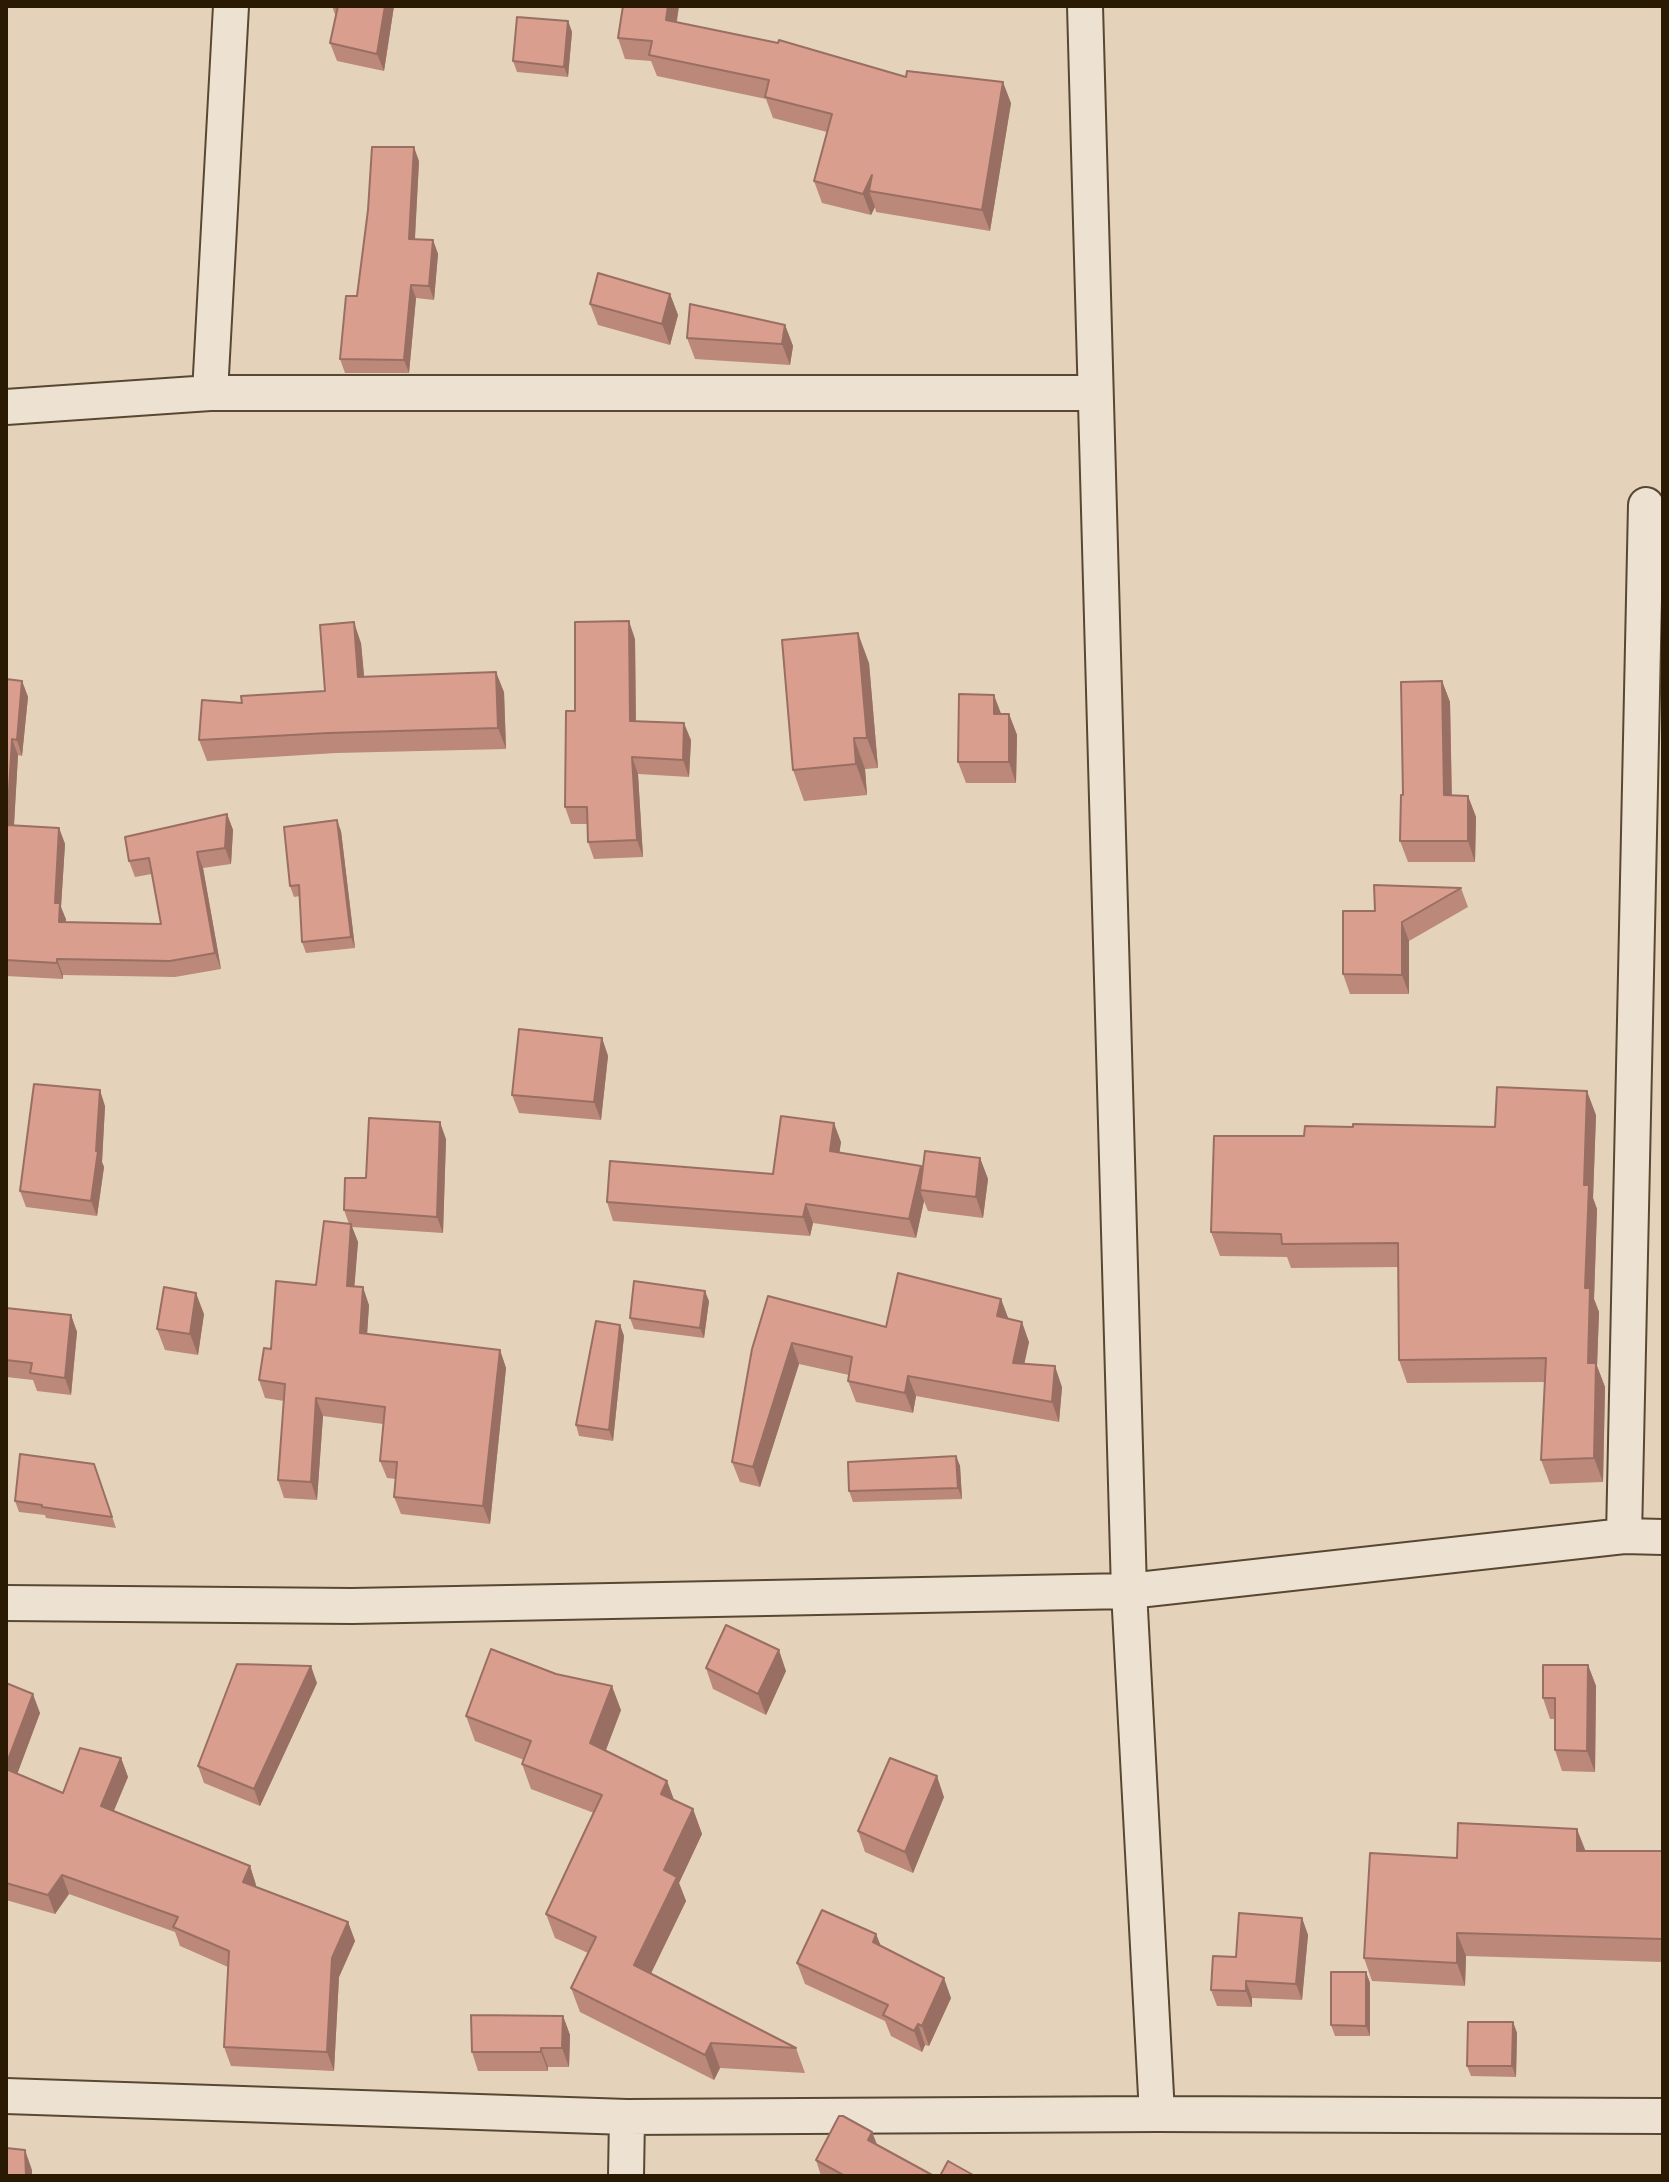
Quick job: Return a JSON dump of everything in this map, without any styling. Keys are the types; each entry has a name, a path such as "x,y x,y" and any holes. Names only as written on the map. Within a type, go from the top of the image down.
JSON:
{"street":[{"path":"210,393 231,6"},
{"path":"1085,6 1129,1591 1157,2114"},
{"path":"6,407 210,393 1094,393"},
{"path":"1624,1536 1654,572 1646,505"},
{"path":"6,1603 352,1606 1129,1591 1624,1536 1663,1537"},
{"path":"6,2096 627,2117 1157,2114 1663,2116"},
{"path":"626,2176 627,2117"}],"building":[{"path":"338,6 385,6 377,54 330,43"},
{"path":"623,6 668,6 666,20 778,43 779,40 906,77 907,71 1003,82 982,210 869,191 872,175 863,194 814,181 832,114 765,97 769,80 649,55 652,41 618,38"},
{"path":"517,17 568,21 564,67 513,61"},
{"path":"372,147 414,147 409,239 433,240 429,286 411,285 404,360 340,359 346,296 357,296"},
{"path":"598,273 670,294 662,324 590,304"},
{"path":"690,304 785,325 782,344 687,338"},
{"path":"629,621 630,721 684,723 683,760 632,757 637,840 588,842 587,807 565,807 566,711 575,711 575,622"},
{"path":"354,622 358,677 496,672 498,728 199,740 202,700 242,703 241,696 325,691 320,625"},
{"path":"858,633 867,738 854,738 856,764 793,770 782,640"},
{"path":"6,679 22,681 17,740 12,739 7,825 59,828 55,903 60,903 59,922 161,924 149,858 129,861 125,837 227,814 225,848 197,852 215,953 170,961 57,959 57,963 6,960"},
{"path":"1442,681 1444,795 1468,796 1468,841 1400,841 1403,795 1401,682"},
{"path":"959,694 994,695 994,714 1009,714 1009,762 958,762"},
{"path":"337,820 351,937 302,942 299,885 290,886 284,827"},
{"path":"1374,885 1461,888 1402,922 1402,975 1343,974 1343,911 1375,911"},
{"path":"519,1029 602,1038 594,1102 512,1095"},
{"path":"34,1084 100,1090 98,1151 91,1201 20,1191"},
{"path":"1497,1087 1587,1091 1584,1185 1589,1185 1585,1288 1590,1288 1588,1363 1596,1363 1594,1458 1541,1460 1546,1358 1399,1360 1398,1243 1282,1244 1281,1234 1211,1232 1214,1136 1304,1136 1305,1126 1353,1127 1353,1124 1495,1127"},
{"path":"781,1116 834,1123 830,1151 921,1166 909,1219 806,1204 803,1217 607,1202 610,1161 773,1174"},
{"path":"369,1118 440,1122 437,1217 344,1210 345,1178 366,1178"},
{"path":"925,1151 980,1158 976,1197 920,1190"},
{"path":"324,1221 351,1224 347,1286 363,1287 360,1333 500,1350 483,1506 394,1497 397,1462 380,1461 385,1407 316,1398 311,1482 278,1480 285,1384 259,1380 264,1348 271,1349 276,1281 316,1285"},
{"path":"898,1273 1001,1299 997,1316 1022,1322 1013,1363 1055,1366 1052,1402 908,1376 905,1393 848,1381 852,1357 792,1343 753,1467 732,1462 752,1349 768,1296 886,1327"},
{"path":"634,1281 705,1291 700,1328 630,1318"},
{"path":"164,1287 196,1293 190,1334 157,1329"},
{"path":"6,1308 71,1315 65,1378 30,1373 32,1363 6,1360"},
{"path":"596,1321 620,1325 609,1430 576,1425"},
{"path":"20,1454 94,1464 112,1517 15,1501"},
{"path":"956,1456 958,1488 849,1491 848,1462"},
{"path":"726,1625 779,1650 758,1694 706,1668"},
{"path":"491,1649 556,1674 612,1686 590,1743 667,1781 661,1794 693,1809 664,1870 677,1877 634,1965 796,2048 711,2043 705,2055 571,1988 596,1937 546,1914 602,1795 522,1764 531,1741 466,1716"},
{"path":"237,1664 311,1666 254,1789 198,1766"},
{"path":"1543,1665 1588,1665 1587,1751 1555,1750 1555,1698 1543,1698"},
{"path":"6,1683 33,1694 6,1765"},
{"path":"80,1748 121,1758 101,1806 250,1866 243,1882 348,1922 332,1958 327,2052 224,2047 229,1951 173,1927 178,1917 62,1875 48,1895 6,1883 6,1769 63,1793"},
{"path":"890,1758 937,1776 905,1852 858,1831"},
{"path":"1458,1823 1577,1829 1577,1851 1663,1851 1663,1939 1457,1933 1457,1963 1364,1958 1370,1853 1457,1858"},
{"path":"822,1910 876,1934 873,1942 944,1978 922,2026 918,2024 914,2031 883,2015 888,2005 797,1963"},
{"path":"1239,1913 1302,1918 1296,1984 1246,1981 1246,1991 1211,1990 1213,1956 1236,1957"},
{"path":"1331,1972 1366,1972 1366,2026 1331,2025"},
{"path":"471,2015 563,2016 562,2048 541,2048 541,2052 472,2052"},
{"path":"1468,2022 1513,2022 1512,2066 1467,2066"},
{"path":"839,2116 872,2132 868,2140 934,2176 845,2176 816,2160"},
{"path":"6,2148 25,2150 26,2176 6,2176"},
{"path":"948,2161 975,2176 940,2176"}]}
